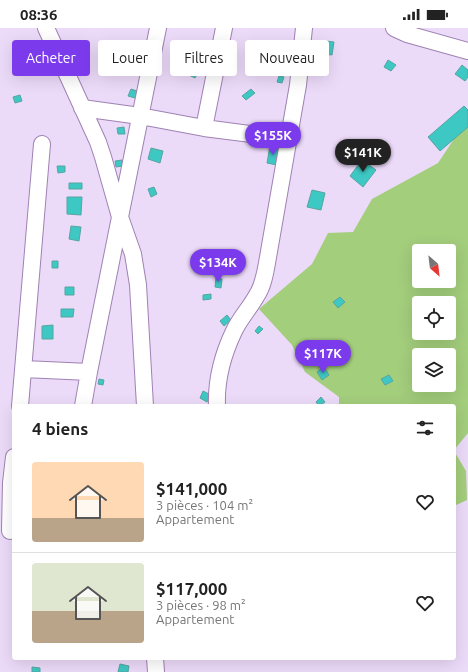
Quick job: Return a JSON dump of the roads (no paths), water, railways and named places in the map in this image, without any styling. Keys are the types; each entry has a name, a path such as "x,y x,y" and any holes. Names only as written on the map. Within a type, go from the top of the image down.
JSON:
{"street":[{"path":"46,28 104,156 120,217 132,254 138,285 145,404"},
{"path":"84,404 89,372 158,28"},
{"path":"204,128 224,28"},
{"path":"217,404 219,378 223,360 234,331 258,294 263,283 298,85 304,28"},
{"path":"394,28 407,34 468,51"},
{"path":"82,108 140,116 204,128 289,139"},
{"path":"20,404 30,272 42,144"},
{"path":"24,368 89,372"},
{"path":"10,532 12,474"},
{"path":"155,660 156,672"}]}
